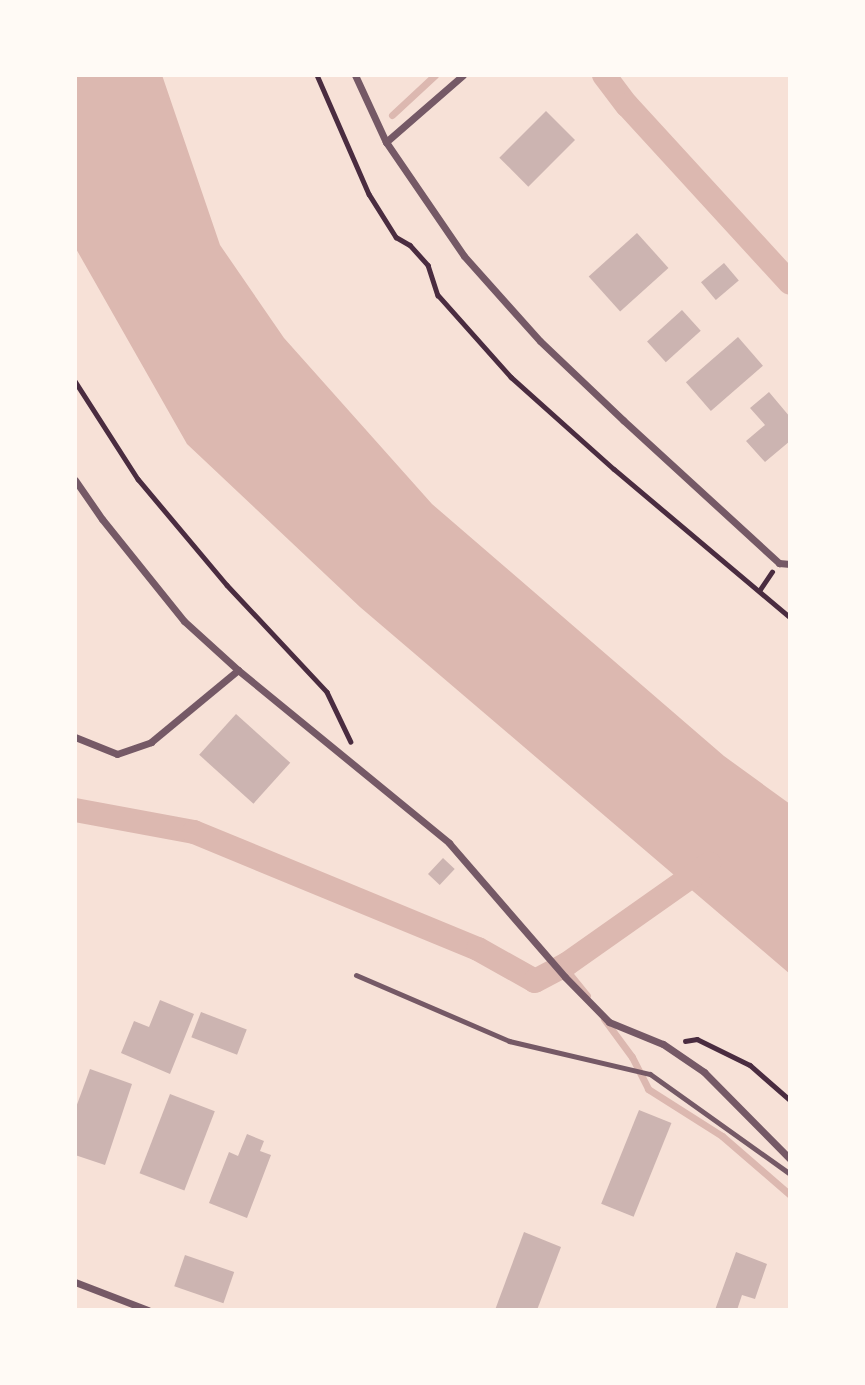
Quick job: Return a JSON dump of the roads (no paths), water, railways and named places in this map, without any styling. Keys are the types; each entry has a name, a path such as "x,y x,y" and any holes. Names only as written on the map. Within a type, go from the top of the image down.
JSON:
{"street":[{"path":"355,75 386,142 464,256 540,341 779,563 790,564"},
{"path":"386,142 463,75"},
{"path":"75,480 102,519 184,621 238,670 449,843 565,977 609,1022 663,1044 704,1072 790,1159"},
{"path":"75,737 117,754 151,742 238,670"},
{"path":"75,1283 148,1310"}],"lane":[{"path":"355,975 509,1041 650,1074 790,1174"}],"waterway":[{"path":"392,115 435,75"},
{"path":"604,75 627,105 790,283"},
{"path":"75,810 194,832 478,949 535,981 567,964 709,864"},
{"path":"563,966 587,996"},
{"path":"604,1019 632,1057 648,1089 722,1136 790,1195"}]}
